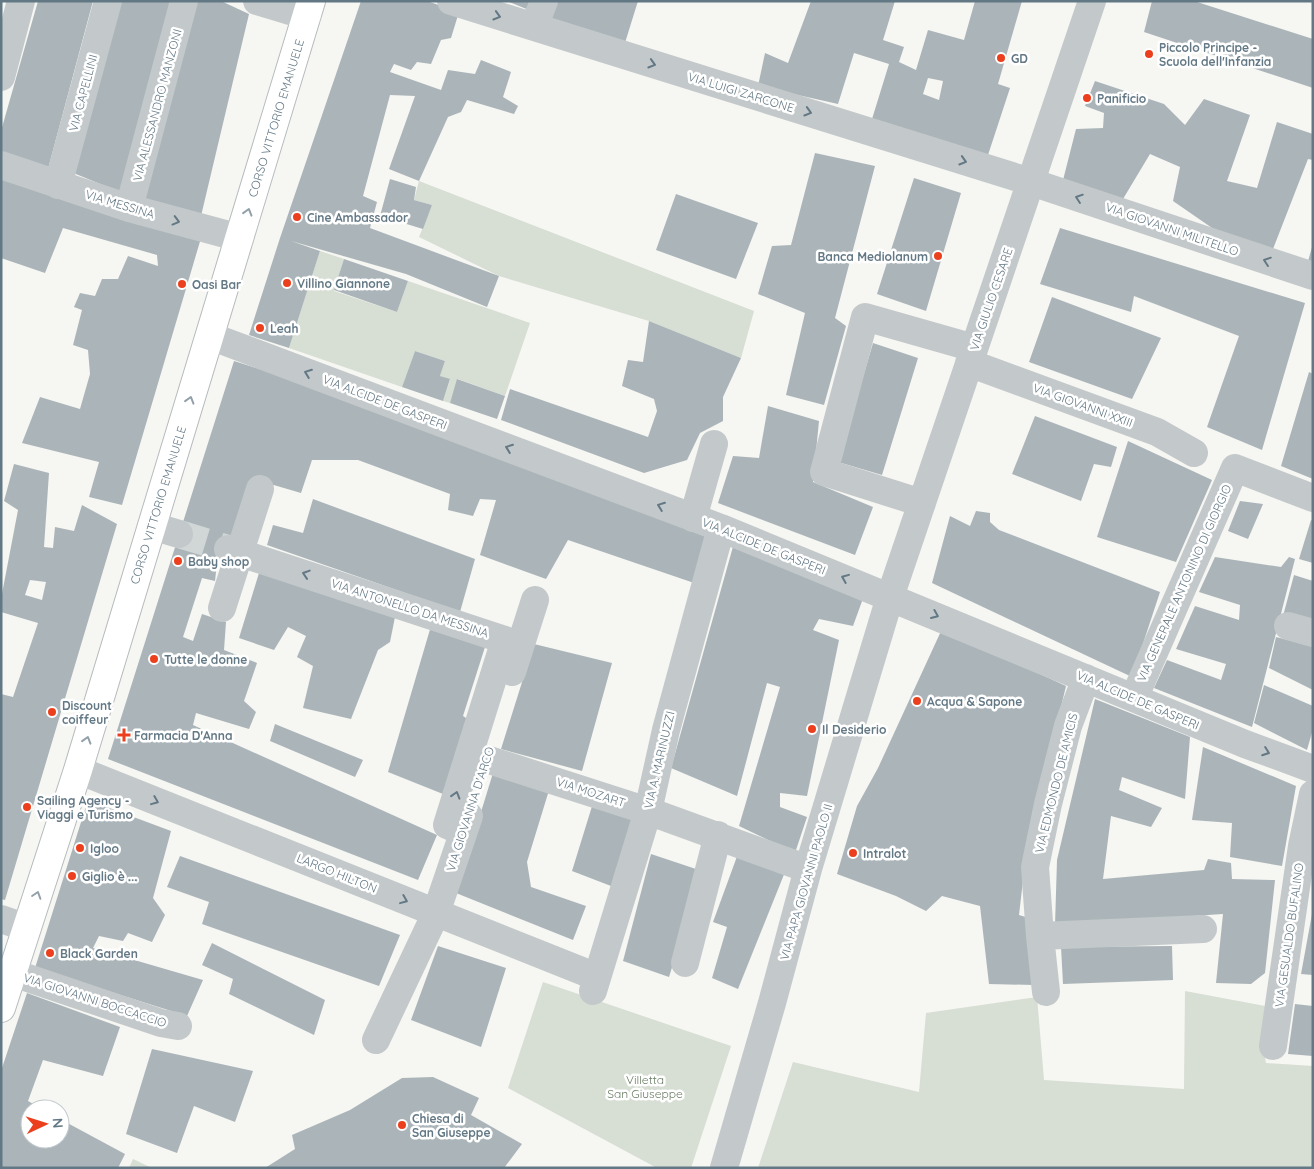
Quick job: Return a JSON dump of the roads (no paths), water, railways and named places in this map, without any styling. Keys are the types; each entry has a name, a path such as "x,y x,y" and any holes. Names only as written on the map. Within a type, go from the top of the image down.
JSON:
{"main road":[{"name":"CORSO VITTORIO EMANUELE","path":"1,1008 78,770 309,9"}],"street":[{"path":"1,78 21,1"},
{"name":"VIA CAPELLINI","path":"58,185 108,1"},
{"name":"VIA ALESSANDRO MANZONI","path":"129,208 184,1"},
{"path":"257,1 309,9"},
{"name":"VIA LUIGI ZARCONE","path":"451,1 1030,182"},
{"path":"534,27 544,1"},
{"name":"VIA GIULIO CESARE","path":"890,597 1092,1"},
{"name":"VIA MESSINA","path":"1,165 129,208 240,238"},
{"name":"VIA GIOVANNI MILITELLO","path":"1030,182 1313,276"},
{"name":"VIA GIOVANNI XXIII","path":"922,503 824,472 865,317 972,356 1157,432 1194,454"},
{"name":"VIA ALCIDE DE GASPERI","path":"210,336 721,528 1245,744 1313,769"},
{"path":"693,518 714,444"},
{"name":"VIA GENERALE ANTONINO DI GIORGIO","path":"1134,698 1235,468 1313,498"},
{"path":"222,608 234,551 260,490"},
{"path":"152,526 179,534"},
{"name":"VIA A. MARINUZZI","path":"595,984 648,810 666,730 721,528"},
{"name":"VIA ANTONELLO DA MESSINA","path":"234,551 505,640 447,825 463,832"},
{"name":"VIA PAPA GIOVANNI PAOLO II","path":"724,1168 772,1003 808,869 890,597"},
{"name":"VIA GIOVANNA D'ARCO","path":"376,1040 436,912 463,832 535,600"},
{"name":"VIA EDMONDO DE AMICIS","path":"1046,992 1035,867 1048,804 1068,726 1086,678"},
{"name":"VIA MOZART","path":"486,759 648,810 808,869"},
{"name":"LARGO HILTON","path":"78,770 436,912 595,984"},
{"name":"VIA GESUALDO BUFALINO","path":"1272,1046 1302,846 1313,794"},
{"path":"684,963 718,835"},
{"path":"1,919 27,928"},
{"path":"1040,936 1203,929"},
{"name":"VIA GIOVANNI BOCCACCIO","path":"12,973 160,1023 178,1026"}],"tunnel":[{"path":"179,534 228,549"}],"place":[{"name":"Piccolo Principe - Scuola dell'Infanzia","path":"1149,54"},
{"name":"GD","path":"1001,58"},
{"name":"Panificio","path":"1087,98"},
{"name":"Cine Ambassador","path":"297,217"},
{"name":"Banca Mediolanum","path":"938,256"},
{"name":"Villino Giannone","path":"287,283"},
{"name":"Oasi Bar","path":"182,284"},
{"name":"Leah","path":"260,328"},
{"name":"Baby shop","path":"178,561"},
{"name":"Tutte le donne","path":"154,659"},
{"name":"Acqua & Sapone","path":"917,701"},
{"name":"Discount coiffeur","path":"52,712"},
{"name":"Il Desiderio","path":"812,729"},
{"name":"Farmacia D'Anna","path":"124,735"},
{"name":"Sailing Agency - Viaggi e Turismo","path":"27,807"},
{"name":"Igloo","path":"80,848"},
{"name":"Intralot","path":"853,853"},
{"name":"Giglio è ...","path":"72,876"},
{"name":"Black Garden","path":"50,953"},
{"name":"Chiesa di San Giuseppe","path":"402,1125"}],"park label":[{"name":"Villetta San Giuseppe","path":"645,1086"}]}
